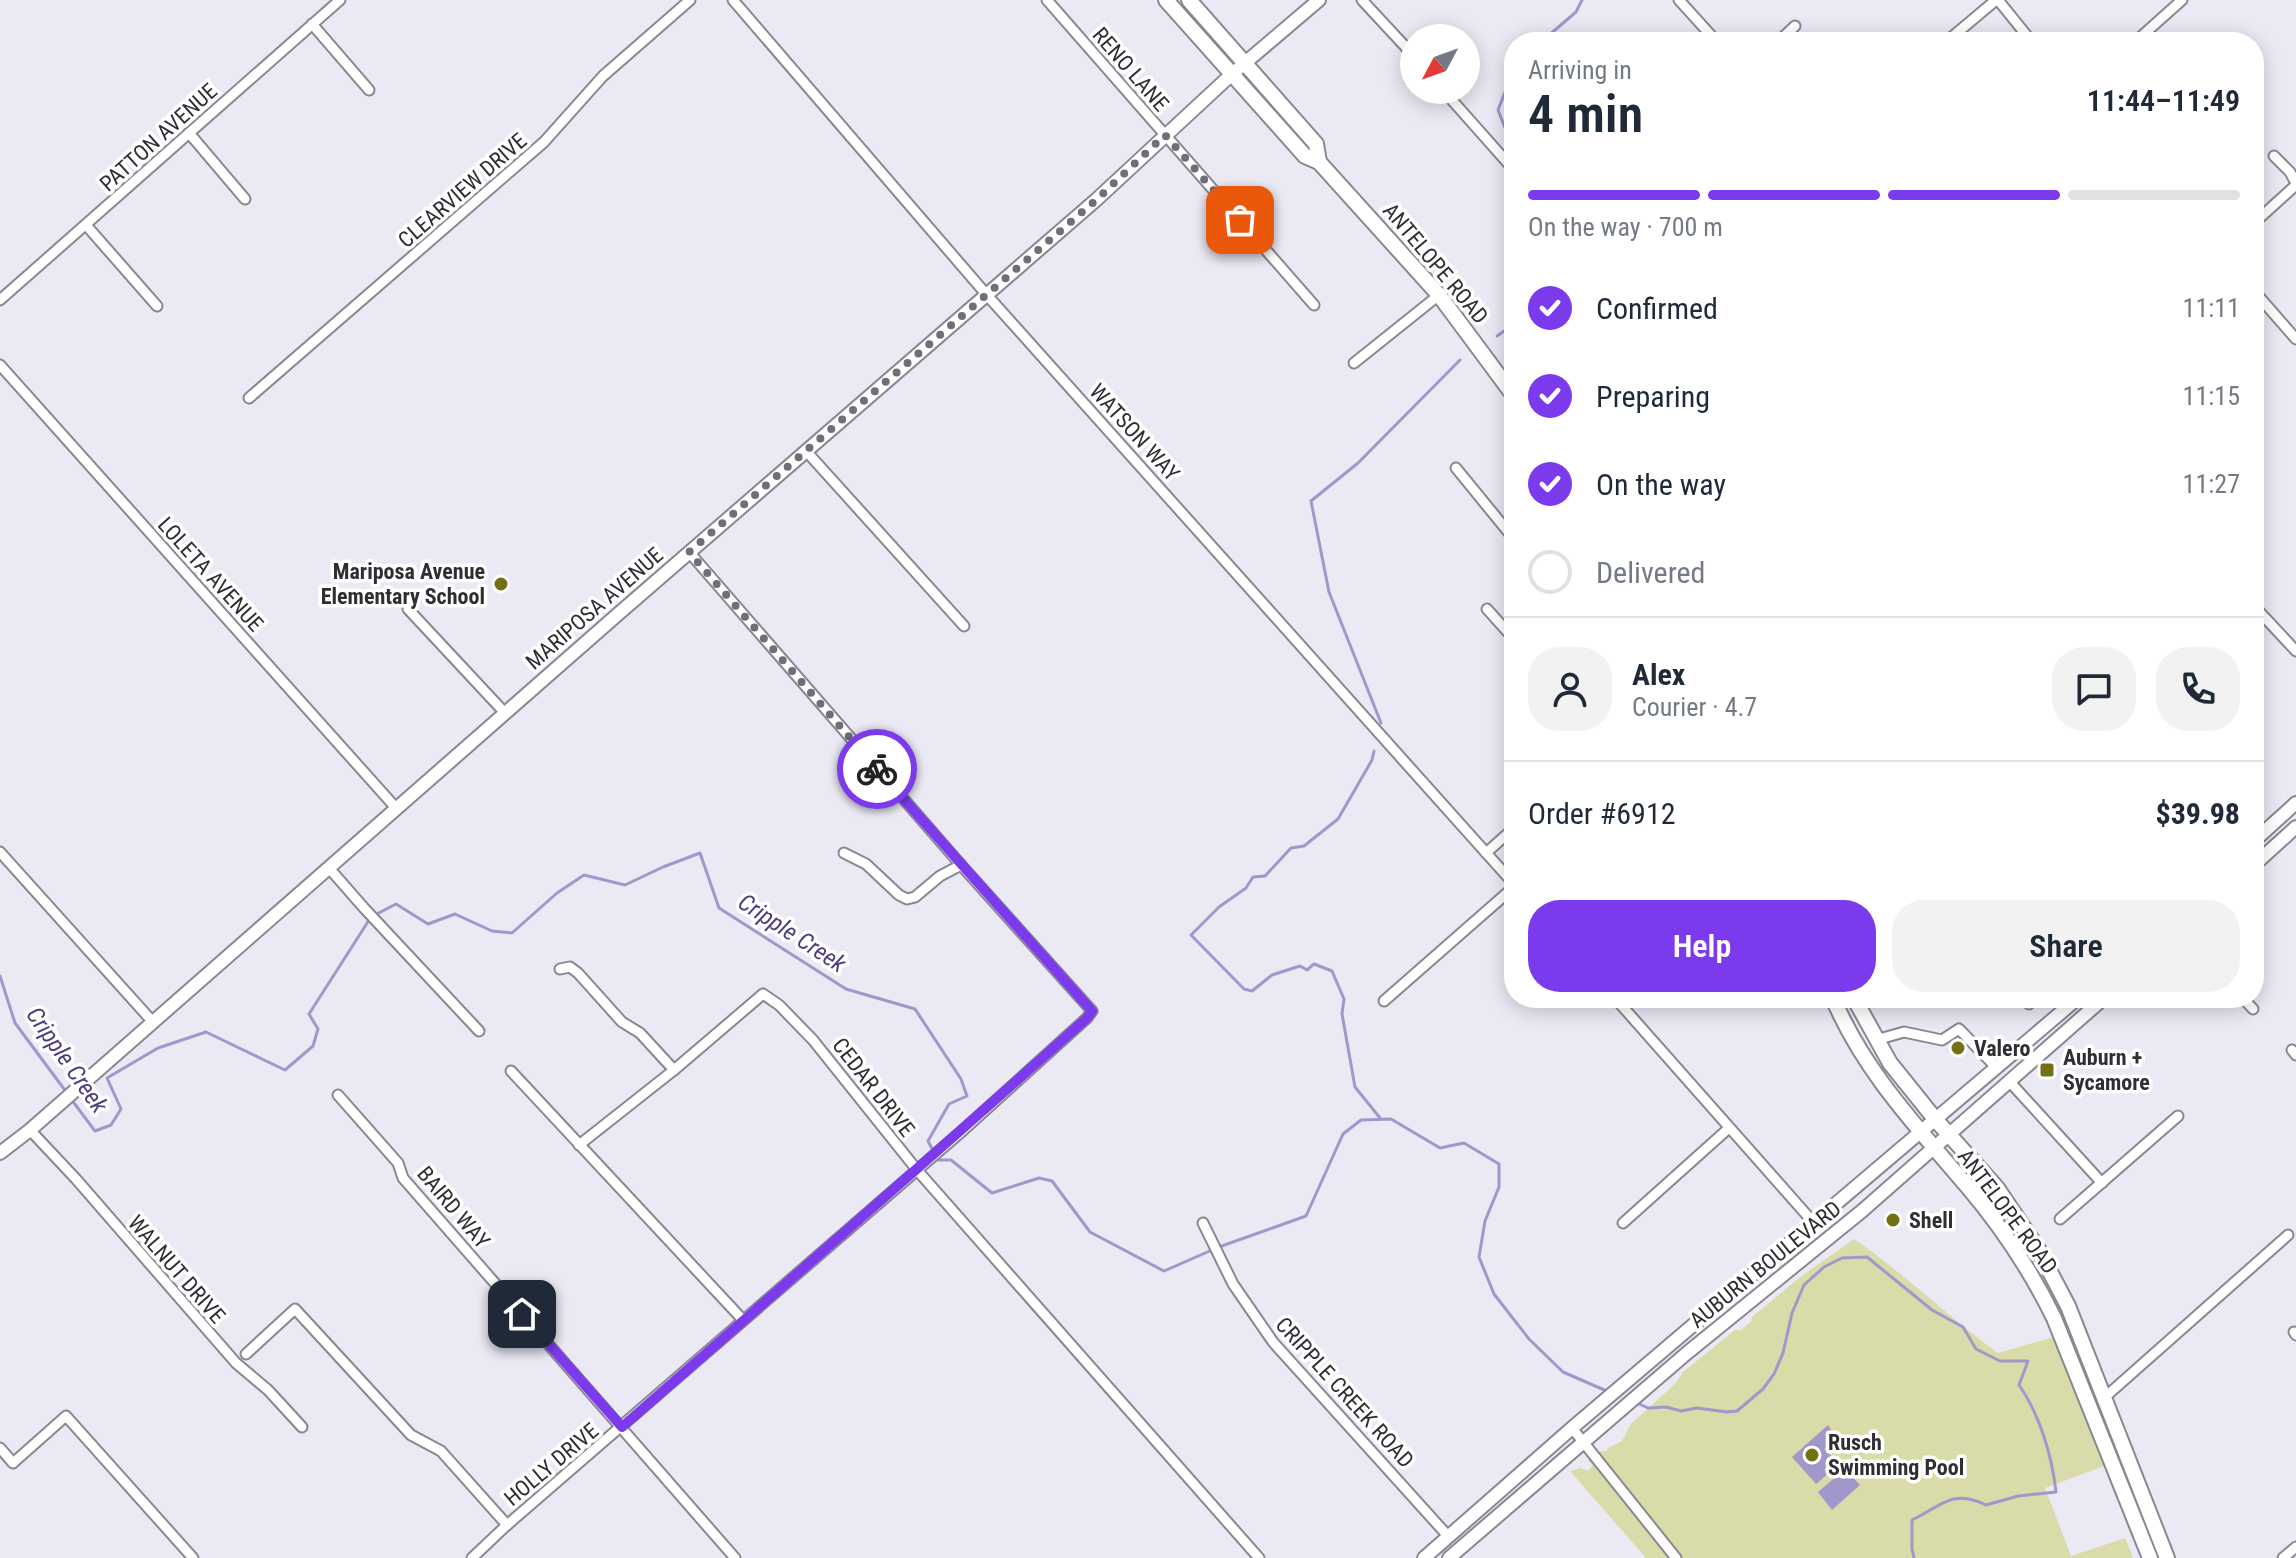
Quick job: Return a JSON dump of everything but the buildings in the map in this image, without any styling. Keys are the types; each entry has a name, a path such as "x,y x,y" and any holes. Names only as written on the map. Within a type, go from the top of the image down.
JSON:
{"main road":[{"name":"ANTELOPE ROAD","path":"1166,0 1305,156 1319,162 1439,295 1504,383"},
{"name":"ANTELOPE ROAD","path":"1189,0 1316,144 1319,162"},
{"name":"MARIPOSA AVENUE","path":"0,1153 1096,200 1244,63 1319,0"},
{"path":"2264,832 2296,803"},
{"path":"2264,856 2296,827"},
{"name":"ANTELOPE ROAD","path":"1838,1008 1856,1044 1919,1133 1966,1185 2002,1232 2043,1295 2150,1558"},
{"name":"ANTELOPE ROAD","path":"1861,1008 1890,1063 1997,1188 2038,1249 2068,1306 2167,1558"},
{"name":"AUBURN BOULEVARD","path":"1424,1558 1572,1428 2066,1008"},
{"name":"AUBURN BOULEVARD","path":"1449,1558 1642,1391 1820,1246 2093,1008"}],"street":[{"name":"PATTON AVENUE","path":"0,300 340,0"},
{"name":"CLEARVIEW DRIVE","path":"249,398 544,142 603,76 690,0"},
{"name":"WATSON WAY","path":"733,0 986,294 1504,874"},
{"name":"RENO LANE","path":"1047,0 1314,305"},
{"path":"1362,0 1400,41"},
{"path":"1679,0 1708,32"},
{"path":"1958,32 1997,0 2024,32"},
{"path":"2146,32 2182,0"},
{"path":"312,24 369,90"},
{"path":"1789,32 1795,26"},
{"path":"1455,104 1504,159"},
{"path":"189,133 245,199"},
{"path":"2264,214 2296,184 2290,172 2274,156"},
{"path":"86,225 157,306"},
{"path":"1354,363 1439,295"},
{"path":"2264,302 2296,339"},
{"name":"LOLETA AVENUE","path":"0,365 396,808"},
{"path":"806,451 964,626"},
{"path":"1456,468 1504,527"},
{"path":"689,552 961,865 940,876 915,897 907,899 866,864 844,853"},
{"path":"408,609 505,713"},
{"path":"1487,609 1504,628"},
{"path":"2264,617 2296,651"},
{"path":"1486,853 1504,837"},
{"path":"0,852 152,1021"},
{"name":"HOLLY DRIVE","path":"472,1558 947,1145 1092,1011 961,865"},
{"path":"329,868 479,1031"},
{"path":"1384,1001 1504,895"},
{"path":"560,969 570,967 578,973 622,1022 640,1033 674,1070 579,1145"},
{"name":"CEDAR DRIVE","path":"674,1070 763,994 779,1005 813,1040 917,1170 1259,1558"},
{"path":"1624,1008 1813,1222"},
{"path":"1876,1040 1904,1032 1942,1040 1959,1029 1995,1066"},
{"path":"511,1071 743,1320"},
{"path":"2009,1081 2102,1183"},
{"name":"BAIRD WAY","path":"338,1095 398,1163 403,1178 735,1558"},
{"path":"2060,1219 2178,1116"},
{"path":"1623,1223 1729,1128"},
{"name":"WALNUT DRIVE","path":"30,1130 236,1363 268,1390 302,1427"},
{"name":"CRIPPLE CREEK ROAD","path":"1203,1223 1233,1284 1273,1342 1448,1536"},
{"path":"2104,1398 2288,1235"},
{"path":"246,1354 295,1309 411,1435 441,1451 507,1525"},
{"path":"0,1448 13,1463 66,1416 193,1558"},
{"path":"1572,1428 1676,1558"},
{"path":"2283,1558 2296,1547"}],"green space":[{"path":"1854,1239 1998,1353 2054,1337 2104,1466 2045,1488 2071,1556 2125,1538 2133,1558 1646,1558 1570,1471 1581,1468 1588,1471 1593,1465 1588,1461 1622,1441 1631,1424 1676,1383 1683,1372 1735,1330 1741,1330 1751,1322 1752,1317 1803,1275"}],"shaded area":[{"name":"Rusch Swimming Pool","path":"1828,1425 1840,1453 1824,1448 1839,1465 1816,1484 1792,1457"},
{"path":"1845,1469 1860,1485 1832,1510 1818,1492"}],"waterway":[{"path":"1553,32 1576,12 1582,0"},
{"path":"1504,95 1498,110 1504,125"},
{"path":"1497,336 1504,331"},
{"path":"1381,723 1329,592 1311,501 1358,463 1460,360"},
{"path":"1374,751 1372,760 1338,819 1304,846 1291,848 1265,876 1253,877 1246,888 1219,907 1191,935 1244,989 1252,991 1272,975 1300,966 1307,970 1314,964 1332,971 1344,999 1342,1014 1355,1087 1380,1118"},
{"name":"Cripple Creek","path":"71,1099 95,1131 111,1125 121,1109 107,1078 158,1048 206,1032 285,1070 313,1046 318,1029 309,1014 371,917 396,904 428,924 455,914 492,931 512,933 557,893 584,875 625,885 700,853 719,908 846,989 915,1009 961,1079 967,1096 949,1104 928,1141 938,1160 951,1160 992,1193 1039,1178 1052,1181 1090,1232 1164,1271 1212,1250"},
{"name":"Cripple Creek","path":"0,976 15,1023 67,1093"},
{"name":"Cripple Creek","path":"1219,1247 1306,1216 1343,1134 1361,1120 1391,1119 1440,1148 1464,1143 1499,1164 1499,1187 1485,1221 1479,1257 1494,1294 1529,1339 1563,1372 1609,1392"},
{"name":"Cripple Creek","path":"1635,1402 1648,1408 1666,1407 1681,1411 1697,1408 1737,1411 1763,1389 1774,1374 1783,1353 1792,1313 1804,1285 1824,1267 1842,1258 1867,1257 1932,1310 1963,1327 1976,1349 2000,1361 2028,1361 2019,1385 2039,1423 2054,1478 2056,1492 2018,1496 1986,1505 1975,1500 1956,1499 1912,1520 1914,1558"}],"way so far":[{"path":"877,769 689,552 1096,200 1165,135 1240,220"}],"place":[{"name":"Mariposa Avenue Elementary School","path":"501,584"},
{"name":"Valero","path":"1958,1048"},
{"name":"Auburn + Sycamore","path":"2047,1070"},
{"name":"Shell","path":"1893,1220"},
{"name":"Rusch Swimming Pool","path":"1812,1455"}],"route":[{"path":"522,1314 622,1427 961,1132 1092,1011 877,769"}]}
